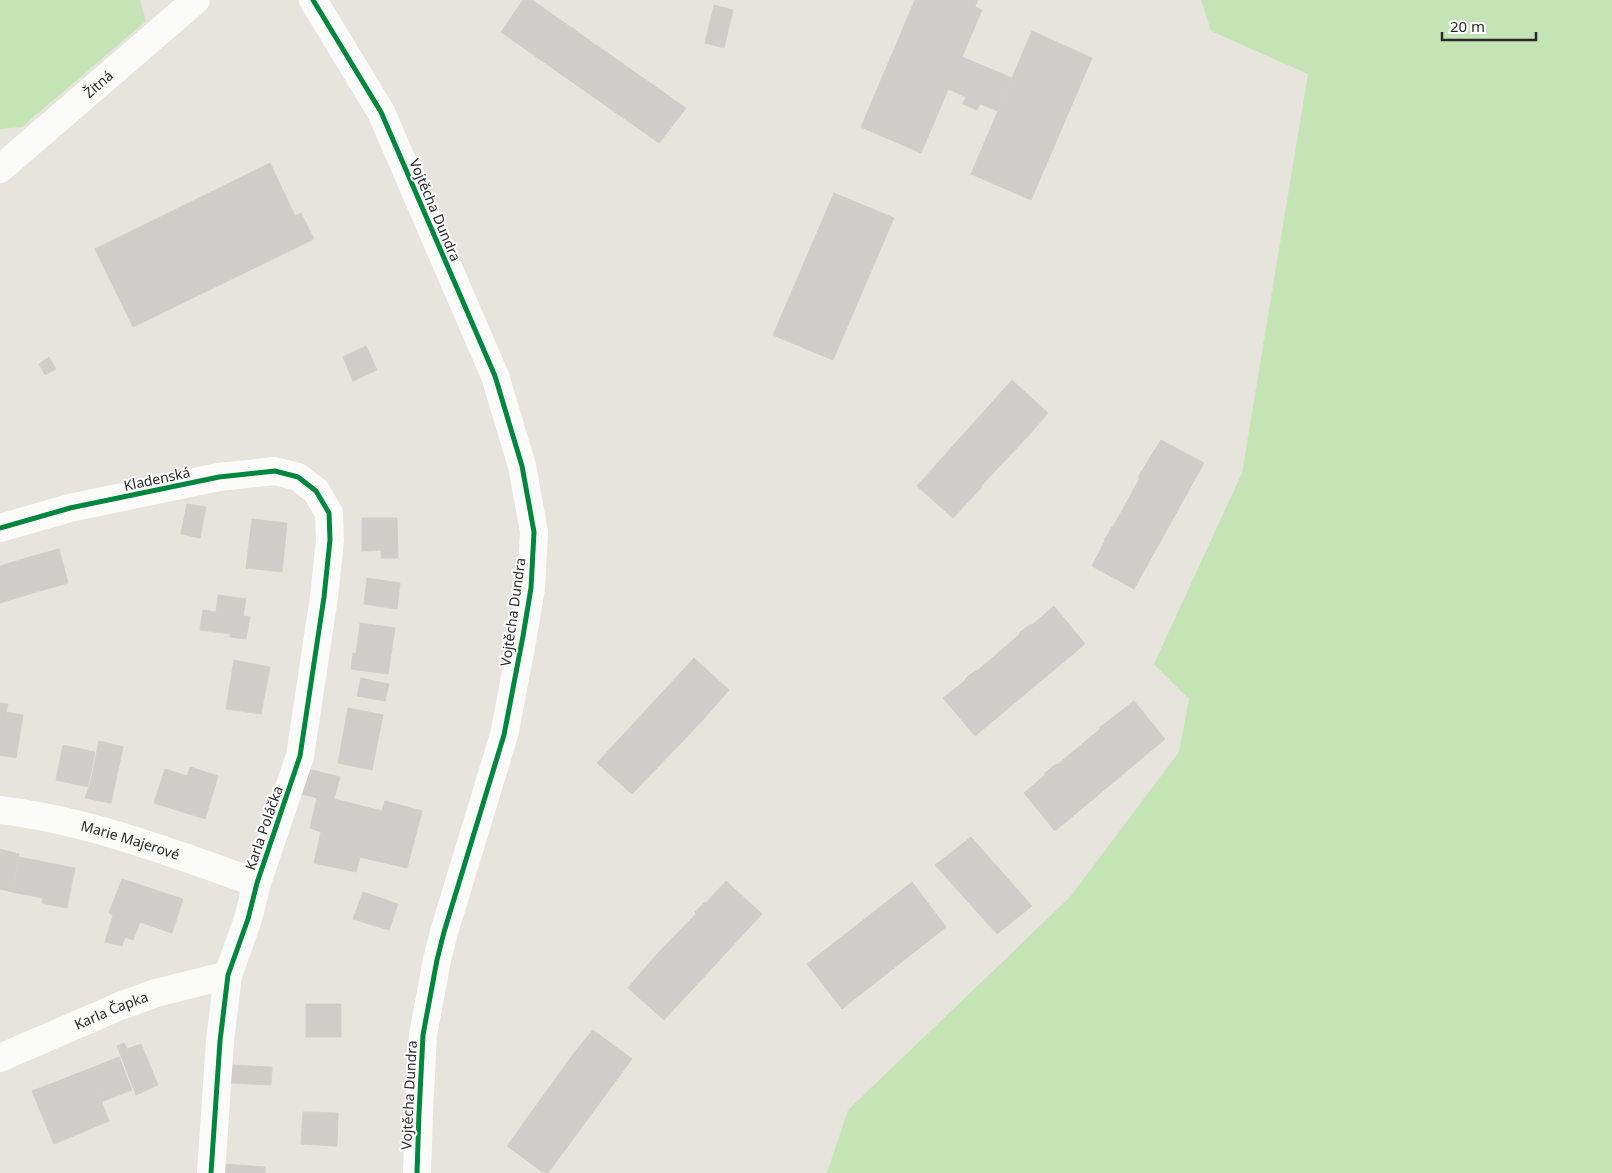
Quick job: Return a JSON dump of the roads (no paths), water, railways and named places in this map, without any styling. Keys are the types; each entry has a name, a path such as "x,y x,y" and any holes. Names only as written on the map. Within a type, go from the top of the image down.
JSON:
{"street":[{"name":"Žitná","path":"0,169 196,0"},
{"name":"Vojtěcha Dundra","path":"313,0 381,112 495,376 522,466 534,532 531,588 504,735 444,932 423,1035 418,1114 417,1173"},
{"name":"Kladenská","path":"0,528 70,508 219,477 275,472 298,477 316,491"},
{"name":"Karla Poláčka","path":"210,1173 220,1041 228,976 300,756 324,597 330,540 329,513 316,491"},
{"name":"Marie Majerové","path":"0,810 28,814 111,833 257,883"},
{"name":"Karla Čapka","path":"0,1058 156,993 228,976"}]}
